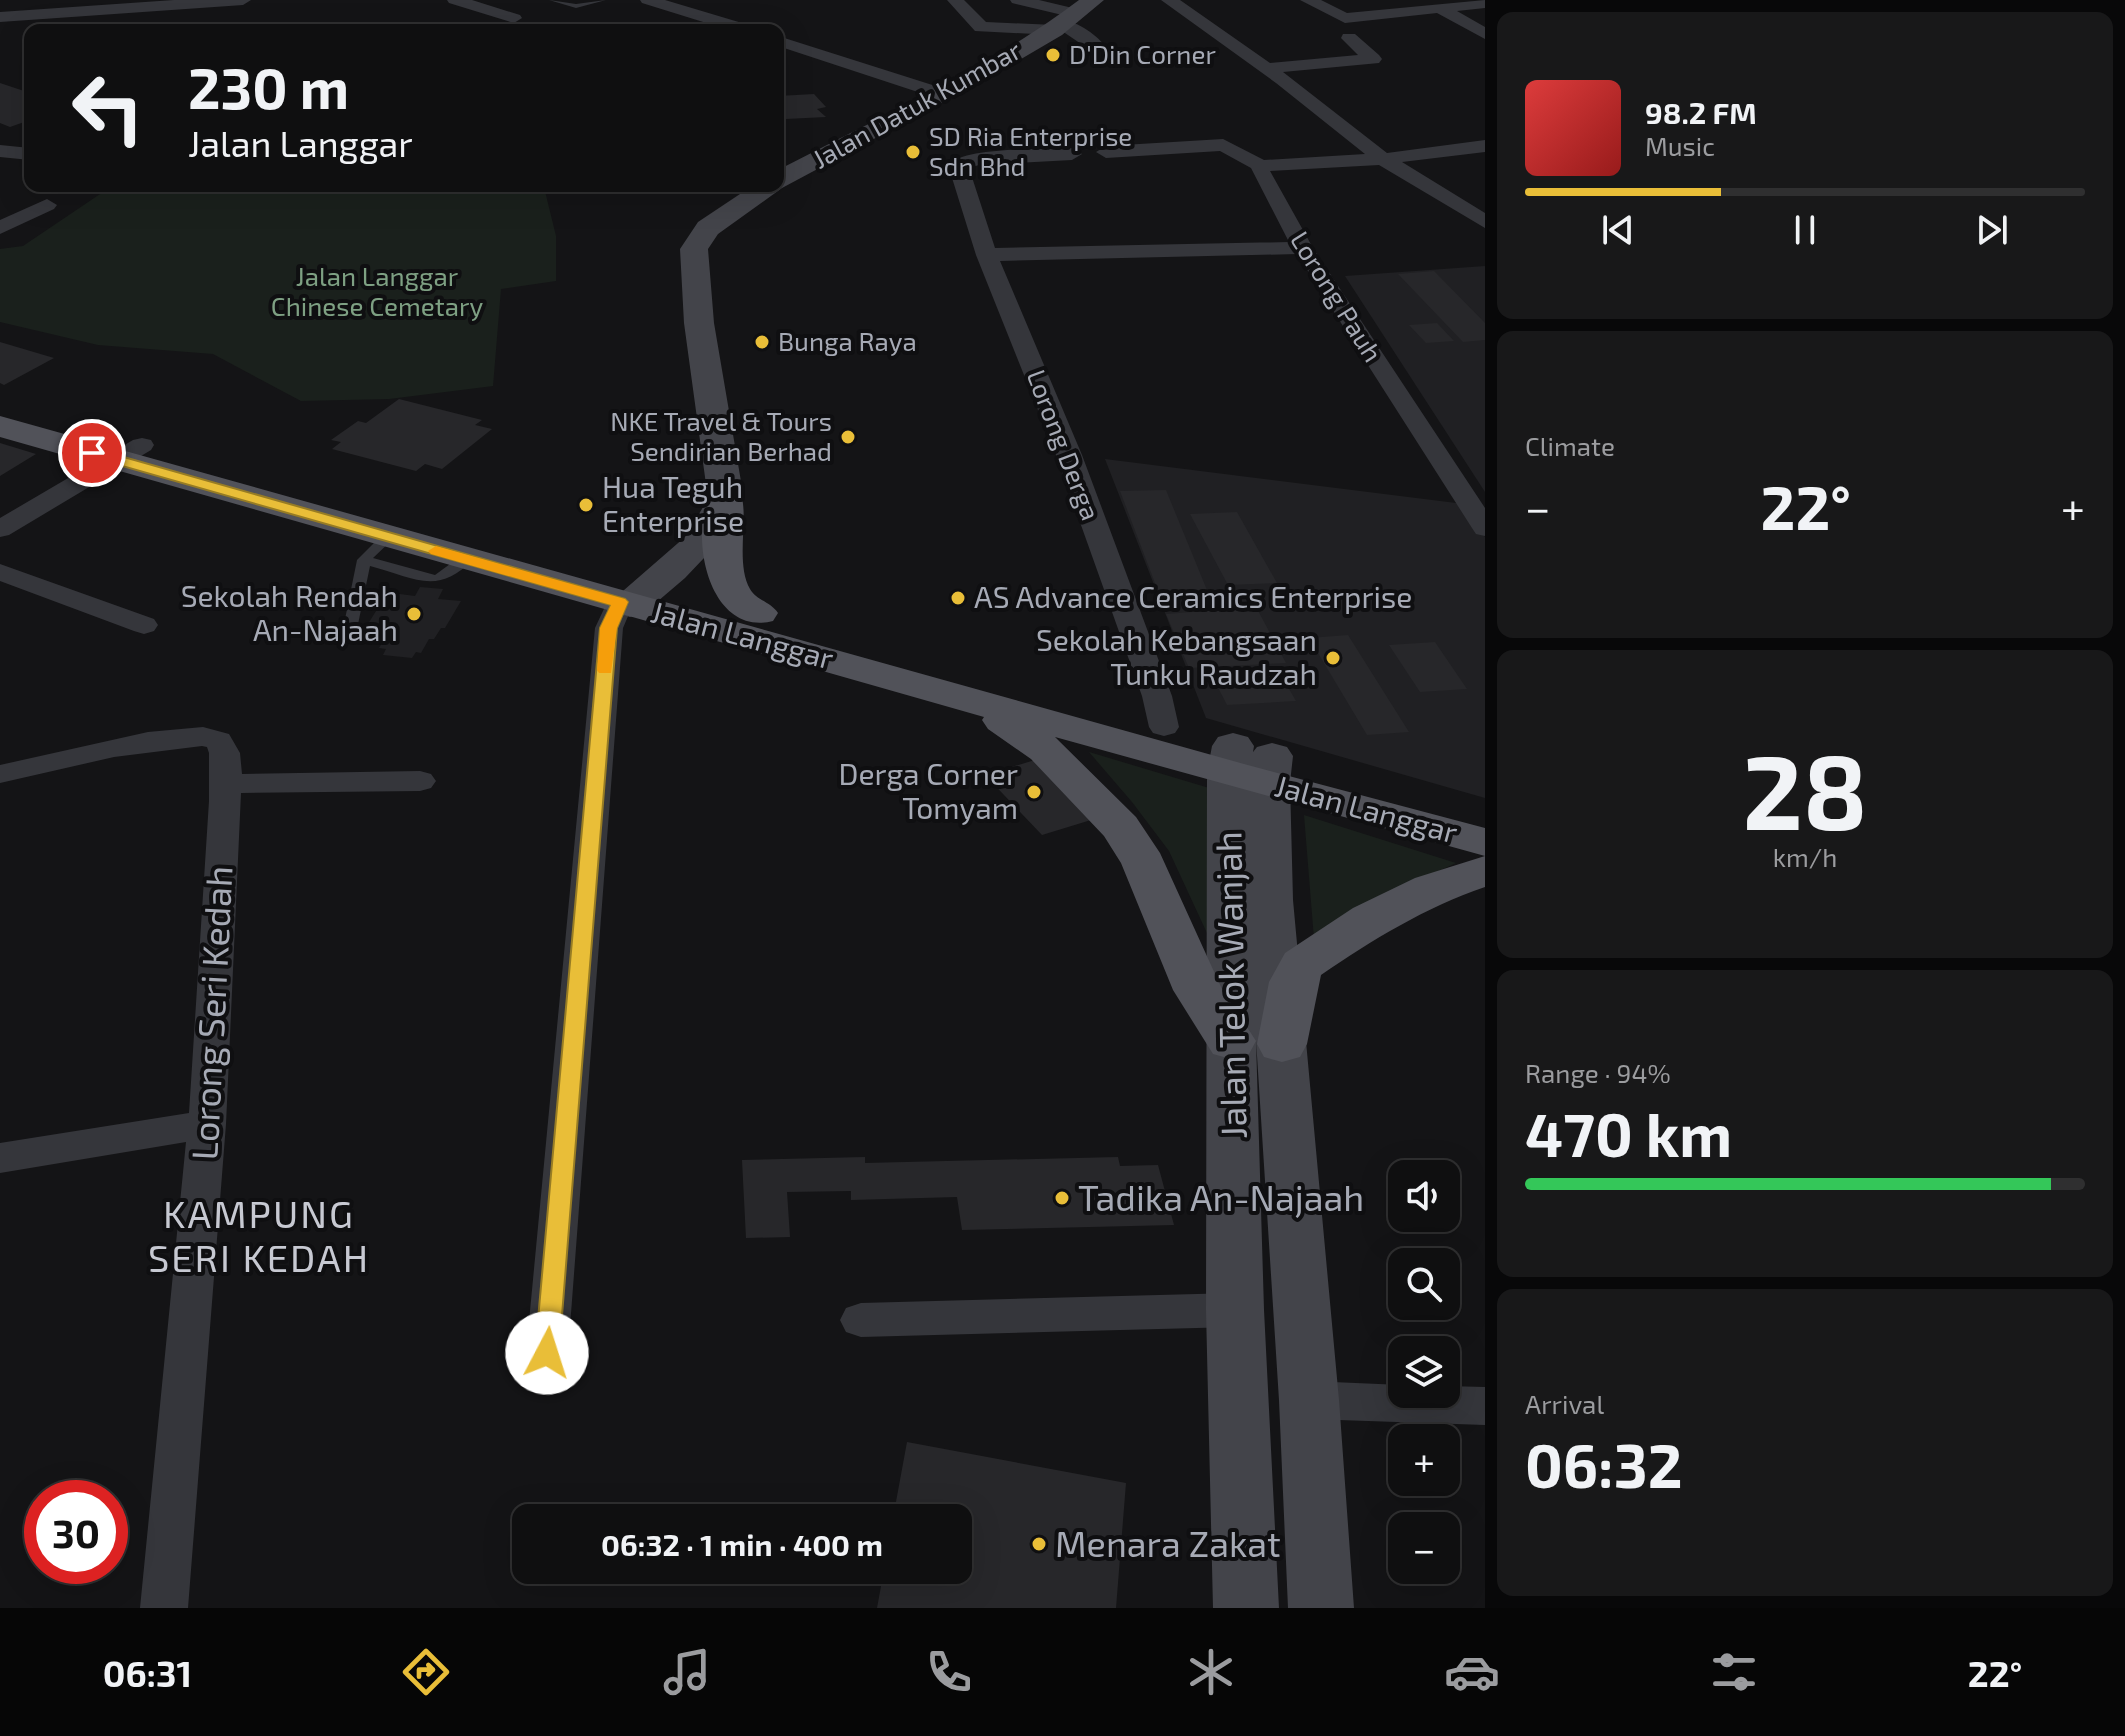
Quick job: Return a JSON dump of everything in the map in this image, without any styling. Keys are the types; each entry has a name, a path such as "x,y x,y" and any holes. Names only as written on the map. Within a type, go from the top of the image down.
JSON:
{"main road":[{"name":"Jalan Datuk Kumbar","path":"784,178 1071,17"},
{"path":"759,613 738,600 728,580 721,525 726,499 699,323 694,249 708,228 761,192"},
{"name":"Jalan Langgar","path":"0,405 376,549 466,559 635,597 759,613 1164,727 1251,765 1485,842"},
{"name":"Jalan Langgar","path":"0,426 130,453 635,597 970,700 1251,765 1485,813"},
{"path":"635,597 704,541 719,519 726,499"},
{"path":"970,700 1046,750 1120,827 1144,863 1198,990 1256,1042 1302,965 1370,919 1431,889 1485,871"},
{"name":"Jalan Telok Wanjah","path":"1246,1608 1235,1310 1270,900 1251,765"},
{"name":"Jalan Telok Wanjah","path":"1256,1042 1309,1400 1321,1608"}],"street":[{"path":"0,17 243,0"},
{"path":"455,0 514,18"},
{"path":"955,0 978,25 986,29 1024,27 1071,17"},
{"path":"1018,0 1071,17 1099,48"},
{"path":"1169,0 1267,68 1383,159 1485,222"},
{"path":"1308,0 1345,18 1485,3"},
{"path":"660,1 720,24"},
{"path":"1438,7 1485,34"},
{"path":"1267,68 1373,59 1349,38"},
{"path":"784,43 939,93"},
{"path":"784,59 808,51"},
{"path":"1106,152 1223,145 1261,166 1383,159 1485,146"},
{"path":"0,151 24,153"},
{"name":"Lorong Derga","path":"1072,154 977,159 958,165 987,255 1069,455 1157,696 1164,727"},
{"name":"Lorong Pauh","path":"1261,166 1260,171 1303,248 1485,528"},
{"path":"0,228 47,205"},
{"path":"987,255 1303,248"},
{"path":"0,529 130,453"},
{"path":"0,572 144,625"},
{"path":"547,1353 609,628 635,597"},
{"name":"Lorong Seri Kedah","path":"0,774 173,736 190,735 217,741 223,750 225,793 207,1124 164,1608"},
{"path":"225,793 420,781"},
{"path":"0,1158 207,1124"},
{"path":"861,1320 1235,1310"},
{"path":"1309,1400 1485,1406"}],"lane":[{"path":"553,0 576,6 602,0"},
{"path":"349,634 376,549"}],"shaded area":[{"path":"1485,266 1485,492 1345,276"},
{"name":"Sekolah Kebangsaan Tunku Raudzah","path":"1105,459 1464,504 1485,537 1485,798 1206,718"},
{"name":"Sekolah Rendah An-Najaah","path":"420,587 443,589 438,599 461,601 445,628 441,628 434,639 429,639 421,653 416,652 412,658 383,655 386,649 379,648 387,634 374,633 376,628 366,627 383,600 387,600 392,593 415,596"}],"green space":[{"name":"Jalan Langgar Chinese Cemetary","path":"103,192 545,192 556,236 556,281 501,289 493,386 389,399 301,401 213,354 98,345 0,322 0,249 23,246"},
{"path":"1089,752 1209,788 1219,959 1169,851"},
{"path":"1304,815 1456,863 1378,899 1314,939"}],"building":[{"path":"0,83 24,91 24,122 10,127 0,123"},
{"path":"814,94 826,107 817,109 826,117 786,119 784,96"},
{"path":"1434,271 1485,323 1485,340 1463,342 1398,274"},
{"path":"1437,323 1454,341 1426,343 1409,325"},
{"path":"0,342 54,358 4,385 0,383"},
{"path":"399,399 482,420 475,425 492,429 442,469 425,464 416,471 332,449 341,442 331,440 358,421 366,423"},
{"path":"0,443 36,454 0,476"},
{"path":"1166,490 1207,590 1158,591 1120,491"},
{"path":"1237,512 1277,583 1228,585 1190,514"},
{"path":"1256,607 1286,663 1189,668 1166,614"},
{"path":"1348,635 1409,732 1367,735 1309,638"},
{"path":"1435,642 1467,689 1420,692 1389,645"},
{"path":"1277,668 1296,701 1227,705 1210,672"},
{"path":"1035,760 1091,820 1042,835 985,775"},
{"name":"Tadika An-Najaah","path":"865,1157 865,1163 1118,1157 1120,1166 1158,1165 1174,1225 962,1230 957,1197 851,1200 851,1191 787,1192 790,1237 746,1238 742,1160"},
{"name":"Menara Zakat","path":"907,1442 1126,1483 1116,1608 877,1608 881,1584 972,1584 972,1504 896,1504"}],"slow traffic":[{"path":"436,551 620,602 609,628 605,670"}],"place":[{"name":"D'Din Corner","path":"1053,55"},
{"name":"SD Ria Enterprise Sdn Bhd","path":"913,152"},
{"name":"Bunga Raya","path":"762,342"},
{"name":"NKE Travel & Tours Sendirian Berhad","path":"848,437"},
{"name":"Hua Teguh Enterprise","path":"586,505"},
{"name":"AS Advance Ceramics Enterprise","path":"958,598"},
{"name":"Sekolah Rendah An-Najaah","path":"414,614"},
{"name":"Sekolah Kebangsaan Tunku Raudzah","path":"1333,658"},
{"name":"Derga Corner Tomyam","path":"1034,792"},
{"name":"Tadika An-Najaah","path":"1062,1198"},
{"name":"Menara Zakat","path":"1039,1544"}],"district":[{"name":"KAMPUNG SERI KEDAH","path":"259,1237"}],"route":[{"path":"92,453 620,602 609,628 547,1353"}]}
